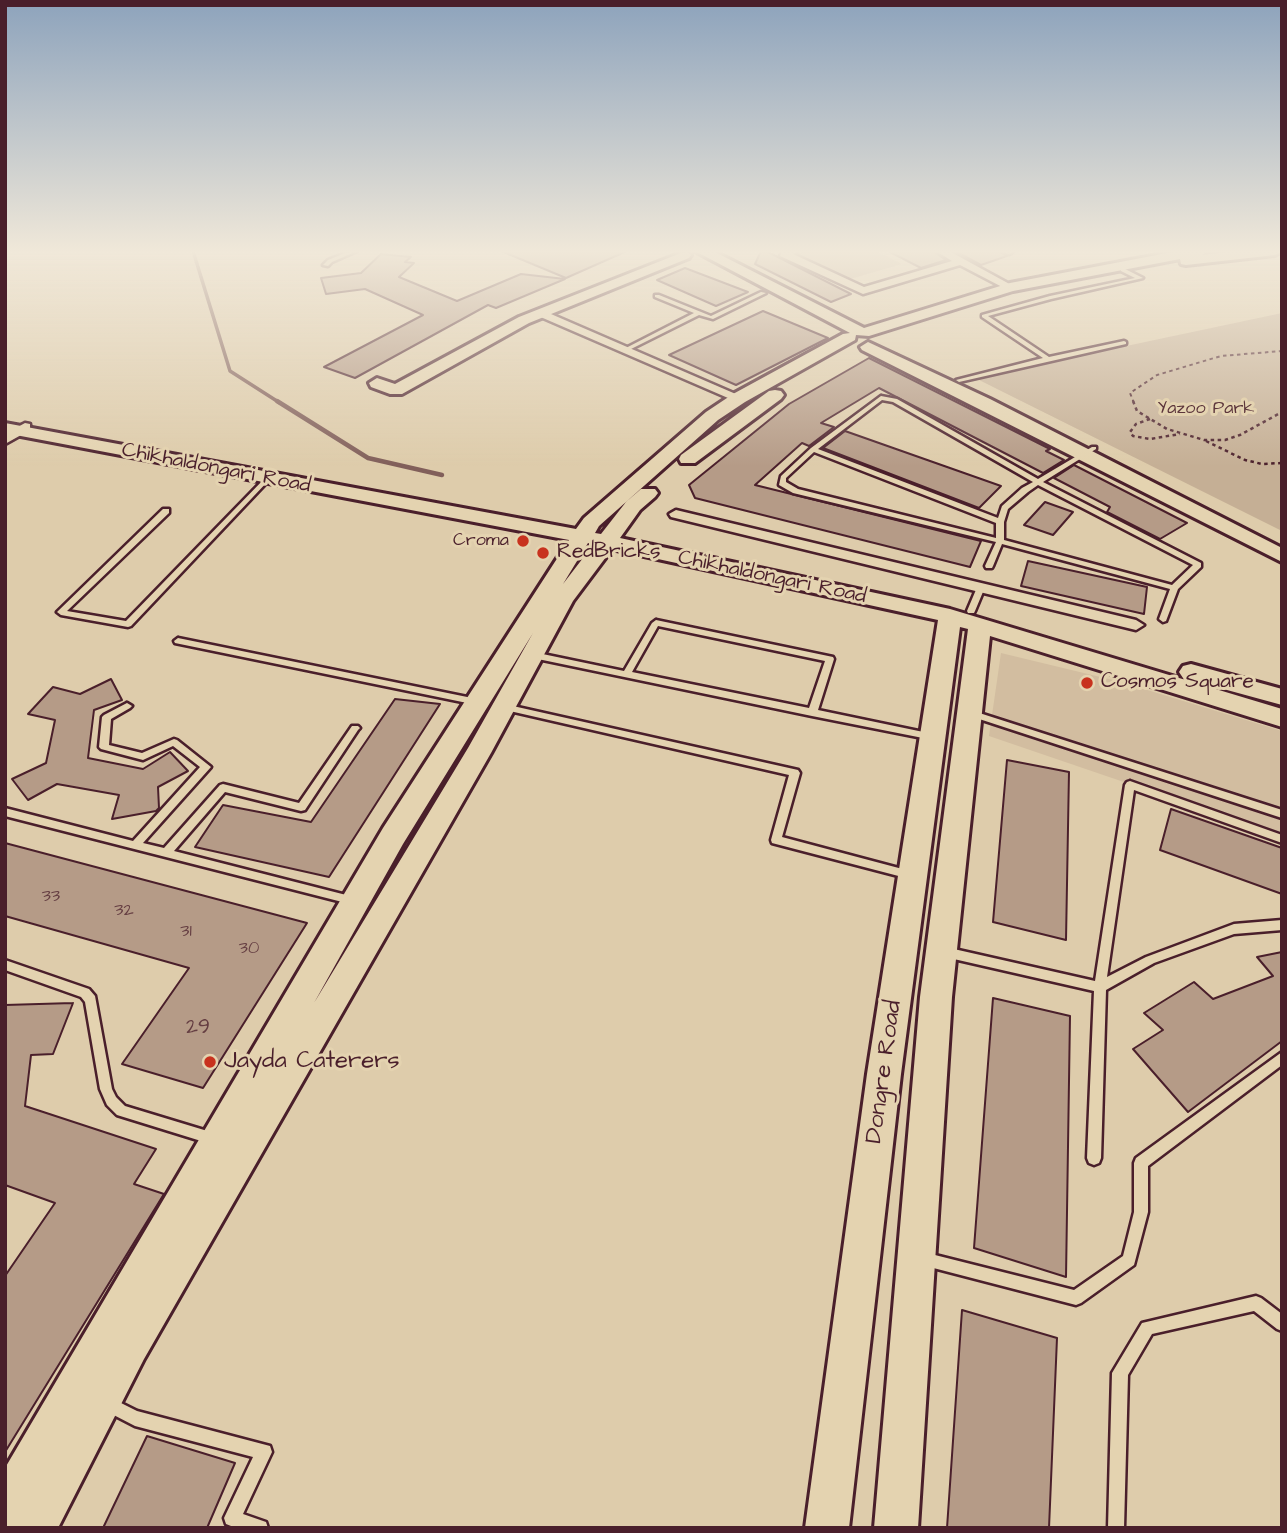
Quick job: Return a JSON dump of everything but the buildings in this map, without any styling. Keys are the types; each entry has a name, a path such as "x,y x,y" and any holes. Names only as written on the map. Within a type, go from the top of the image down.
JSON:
{"street":[{"path":"489,323 377,383 396,390 522,323"},
{"path":"562,323 739,398"},
{"path":"828,323 959,380 1282,556"},
{"path":"830,323 1089,451 1282,540"},
{"path":"5,1511 355,902 490,704 599,533 712,416 739,398 866,340 913,323"},
{"path":"34,1528 101,1401 490,704 533,655 599,533 693,454 766,400 866,340 916,323"},
{"name":"Chikhaldongari Road","path":"12,431 44,428 191,455 561,515 599,533"},
{"name":"Chikhaldongari Road","path":"12,431 268,478 599,533 967,617 1282,697"},
{"path":"677,514 1136,625"},
{"name":"Chikhaldongari Road","path":"967,617 1282,718"},
{"name":"Dongre Road","path":"895,1528 941,951 970,713 967,617"},
{"name":"Dongre Road","path":"827,1528 884,1074 933,737 967,617"}],"lane":[{"path":"625,350 680,323"},
{"path":"994,323 1048,359"},
{"path":"959,380 1124,343"},
{"path":"1163,620 1174,588 1198,565 1038,482 889,398 881,398 813,449 783,478 782,483 787,488 1174,588"},
{"path":"813,449 1000,522"},
{"path":"989,566 1000,541 1000,522 1005,508 1038,482 1089,451"},
{"path":"166,511 61,612 128,624 268,478"},
{"path":"967,617 981,587"},
{"path":"627,674 656,623 830,659 812,713"},
{"path":"178,641 490,704 795,773 776,840 914,876"},
{"path":"533,655 933,737"},
{"path":"127,706 107,717 104,747 143,757 174,742 206,767 135,845"},
{"path":"970,713 1282,814"},
{"path":"166,853 223,788 301,807 355,728"},
{"path":"1094,1158 1100,987 1130,785 1282,839"},
{"path":"5,812 355,902"},
{"path":"941,951 1100,987 1150,960 1234,929 1282,925"},
{"path":"5,965 85,993 91,1000 106,1089 111,1101 121,1111 218,1140"},
{"path":"916,1257 1076,1298 1129,1260 1141,1212 1141,1163 1282,1058"},
{"path":"1116,1528 1120,1373 1147,1328 1256,1303 1282,1324"},
{"path":"101,1401 135,1418 264,1452 232,1518 260,1528"}],"path":[{"path":"1282,351 1221,356 1157,374 1130,393 1137,411 1167,429 1204,440 1245,460 1262,464 1282,463"},
{"path":"1204,440 1225,440 1240,435 1282,412"},
{"path":"1150,419 1136,424 1130,432 1133,436 1150,439 1184,434"}],"shaded area":[{"name":"Cosmos Square","path":"1001,653 1121,682 1282,731 1282,836 989,736"}],"green space":[{"name":"Yazoo Park","path":"1237,323 1282,323 1282,531 975,378"}],"waterway":[{"path":"215,323 230,371 280,403"},
{"path":"277,401 368,458 442,475"}],"place":[{"name":"Croma","path":"523,541"},
{"name":"RedBricks","path":"543,553"},
{"name":"Cosmos Square","path":"1087,683"},
{"name":"Jayda Caterers","path":"210,1062"}]}
